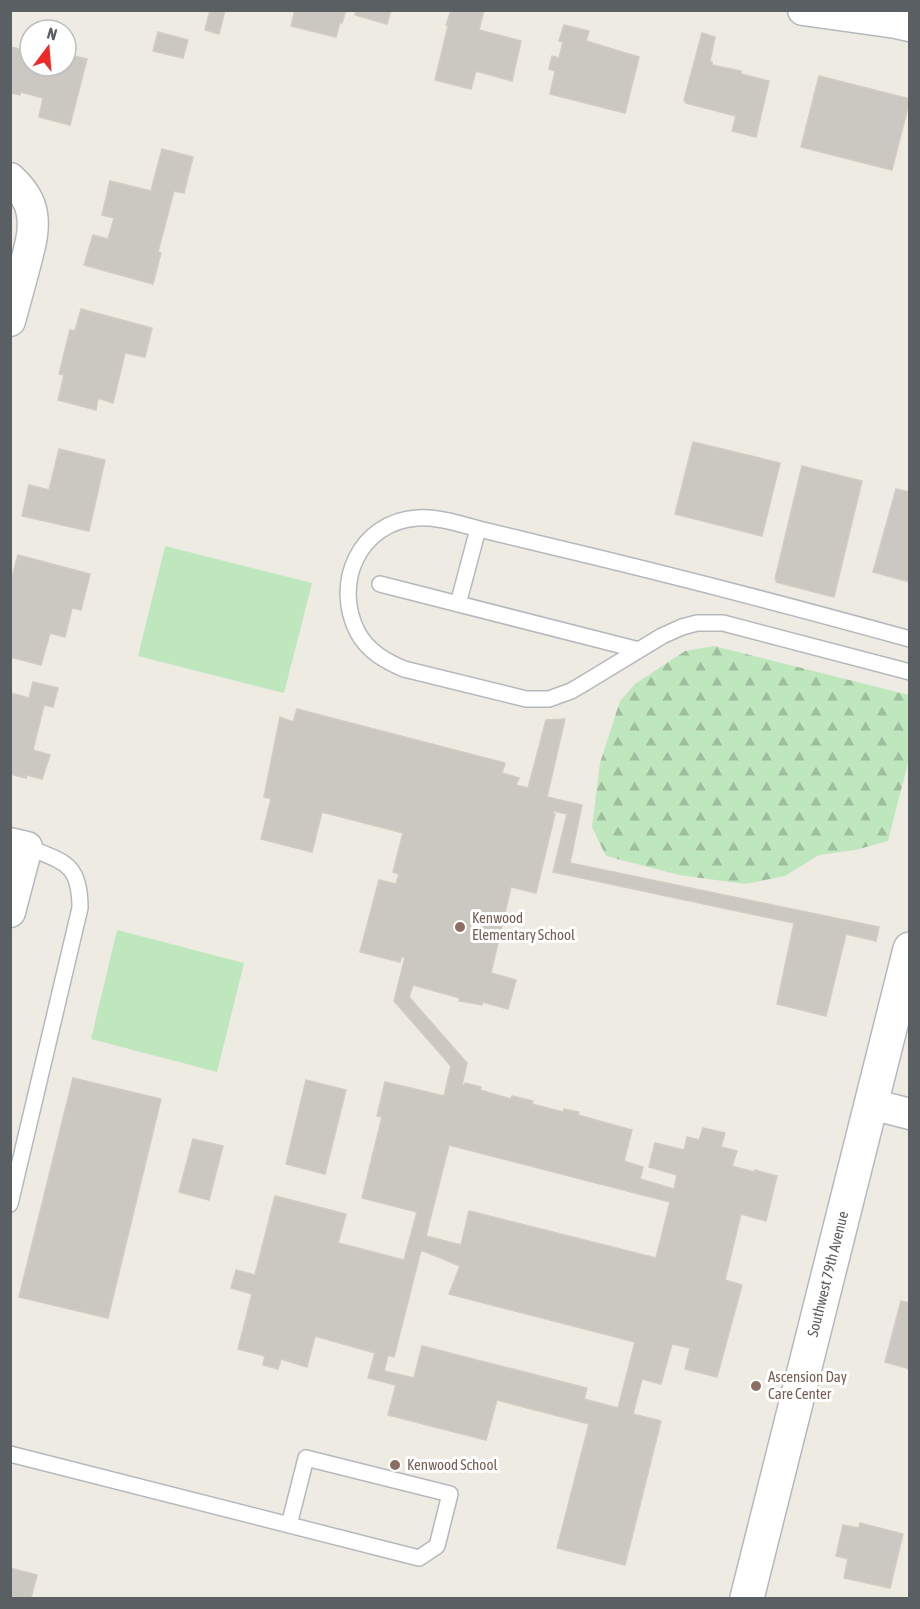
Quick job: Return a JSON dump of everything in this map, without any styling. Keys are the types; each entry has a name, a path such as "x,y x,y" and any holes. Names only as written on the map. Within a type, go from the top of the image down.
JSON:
{"street":[{"path":"810,11 909,26"},
{"path":"10,321 33,227 27,197 15,182"},
{"path":"10,912 19,845"},
{"name":"Southwest 79th Avenue","path":"747,1599 909,949"},
{"path":"873,1095 909,1094"},
{"path":"873,1095 909,1114"}],"lane":[{"path":"909,639 449,521 417,518 387,527 374,534 363,544 352,566 348,588 350,610 358,634 371,649 387,661 404,669 507,695 537,700 549,699 571,691 662,636 697,623 723,623 909,672"},
{"path":"458,604 478,529"},
{"path":"380,584 639,650"},
{"path":"10,1204 80,908 80,894 71,869 59,860 19,845"},
{"path":"10,1454 289,1526 419,1558 437,1546 450,1494 306,1458 289,1526"}],"green space":[{"path":"165,546 312,583 284,693 138,656"},
{"path":"714,646 909,695 909,759 888,841 855,850 819,855 785,876 745,884 679,875 606,856 592,827 600,763 620,701 635,684 685,651"},
{"path":"117,930 244,963 217,1072 91,1039"}],"building":[{"path":"210,10 225,10 219,34 205,30"},
{"path":"295,10 346,10 336,37 291,26"},
{"path":"356,10 391,10 387,24 355,15"},
{"path":"451,10 484,10 479,30 521,41 512,81 476,71 471,89 435,80"},
{"path":"564,25 589,31 586,41 639,57 625,113 550,94 555,71 549,69 552,56 559,58 563,42 559,41"},
{"path":"158,32 188,40 183,58 153,51"},
{"path":"702,33 715,37 710,61 712,65 741,71 741,74 769,81 756,137 732,131 736,116 686,103 684,100"},
{"path":"10,47 18,49 18,78 78,78 78,57 87,59 70,125 39,117 43,98 21,92 20,95 10,93"},
{"path":"819,76 910,99 892,170 801,147"},
{"path":"162,149 193,157 184,193 174,191 158,252 161,253 153,284 84,265 93,235 108,239 114,218 102,215 110,181 151,191"},
{"path":"81,309 152,328 145,357 125,353 113,403 98,398 96,410 58,400 64,375 59,374 70,330 75,331"},
{"path":"693,442 780,463 762,536 675,514"},
{"path":"59,449 105,460 89,531 22,516 29,485 49,490"},
{"path":"802,466 862,481 834,597 776,582 775,579"},
{"path":"896,489 910,492 910,582 873,572"},
{"path":"18,555 90,574 81,610 72,608 65,637 50,633 41,665 10,657 10,584"},
{"path":"33,682 58,688 53,707 44,705 33,750 50,755 42,779 10,774 10,693 29,698"},
{"path":"297,709 505,763 502,773 519,778 516,785 528,788 546,720 565,719 547,797 582,805 570,863 879,927 876,941 846,934 826,1016 777,1004 794,923 553,872 567,814 554,811 536,893 511,887 491,973 516,980 508,1009 483,1002 482,1005 459,1001 460,998 413,985 409,997 467,1063 462,1085 465,1083 481,1087 480,1090 511,1099 512,1096 533,1101 532,1104 563,1112 564,1109 579,1112 578,1115 632,1130 624,1161 643,1167 640,1179 674,1189 677,1175 649,1167 655,1143 684,1150 687,1137 699,1140 703,1128 725,1133 721,1147 737,1151 732,1166 777,1176 766,1221 741,1214 725,1280 742,1285 717,1377 685,1369 690,1348 672,1344 661,1384 642,1379 633,1414 661,1421 625,1565 557,1548 589,1424 497,1400 486,1440 388,1415 396,1385 368,1378 375,1353 315,1336 307,1367 281,1359 278,1369 263,1365 265,1356 238,1349 252,1294 231,1288 236,1270 255,1275 275,1196 346,1214 338,1243 404,1260 417,1212 362,1198 382,1117 377,1116 385,1082 444,1096 451,1066 394,1001 405,957 401,957 400,962 360,952 379,880 396,884 399,874 393,872 403,833 322,812 312,852 261,839 271,799 264,797 280,717 293,722","holes":["449,1145 670,1202 656,1258 469,1211 461,1245 426,1236","421,1250 460,1266 449,1294 635,1342 618,1408 584,1399 587,1388 422,1346 414,1378 384,1371 388,1355 394,1357"]},
{"path":"73,1078 161,1099 108,1318 19,1297"},
{"path":"306,1080 346,1090 325,1174 286,1164"},
{"path":"193,1139 223,1146 209,1200 179,1192"},
{"path":"901,1301 910,1303 910,1369 885,1362"},
{"path":"860,1523 903,1534 890,1588 844,1578 848,1559 836,1556 843,1525 859,1528"},
{"path":"10,1568 37,1575 31,1598 10,1598"}],"place":[{"name":"Kenwood Elementary School","path":"460,927"},
{"name":"Ascension Day Care Center","path":"756,1386"},
{"name":"Kenwood School","path":"395,1465"}]}
